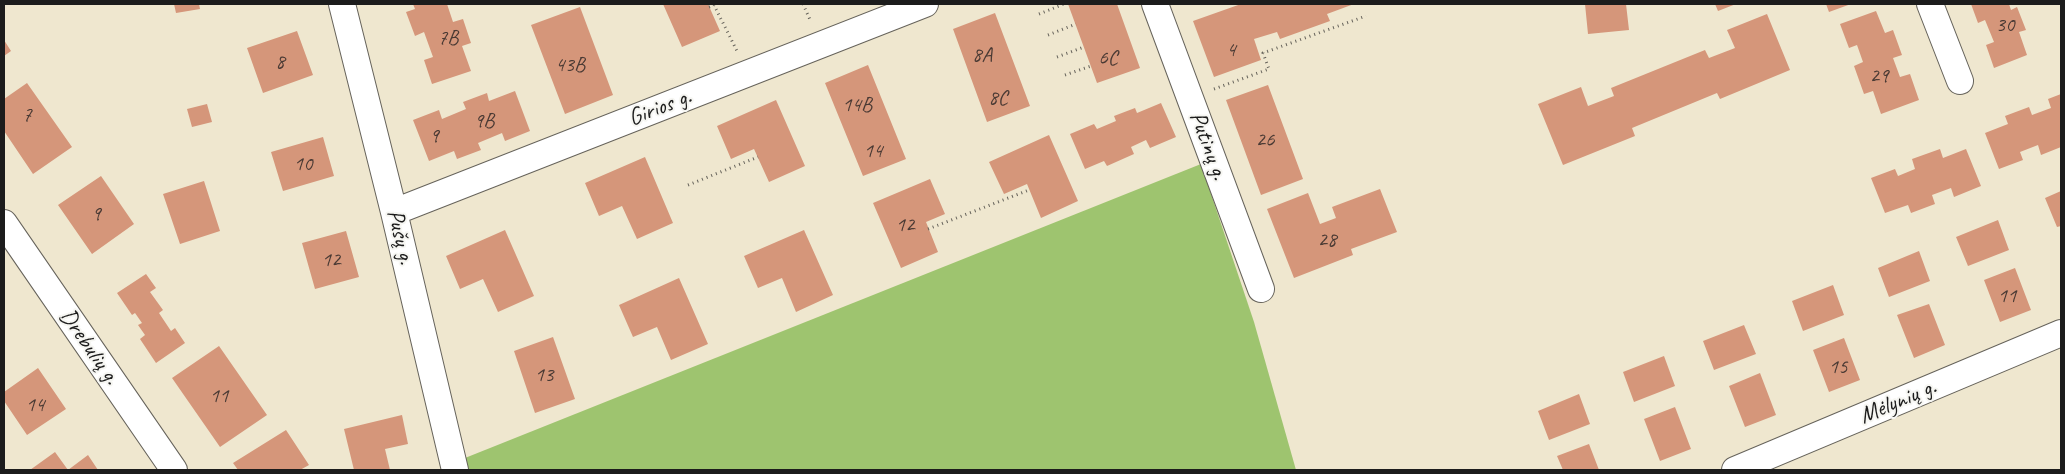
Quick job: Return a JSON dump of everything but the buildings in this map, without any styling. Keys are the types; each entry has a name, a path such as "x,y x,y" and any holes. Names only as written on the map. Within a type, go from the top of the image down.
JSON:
{"street":[{"name":"Pušų g.","path":"342,4 394,212 455,470"},
{"name":"Girios g.","path":"394,212 925,4"},
{"name":"Putinų g.","path":"1155,4 1261,289"},
{"path":"1930,4 1960,81"},
{"name":"Drebulių g.","path":"4,223 174,470"},
{"name":"Mėlynių g.","path":"1735,470 2061,333"}],"path":[{"path":"1039,14 1064,4"},
{"path":"710,7 714,5 748,73"},
{"path":"1190,98 1269,69 1264,53 1366,16"},
{"path":"1048,35 1076,24"},
{"path":"1057,57 1084,47"},
{"path":"1065,76 1091,66"},
{"path":"688,185 758,157"},
{"path":"928,228 1029,190"}],"green space":[{"path":"1201,164 1254,322 1296,470 468,470 465,458"}]}
